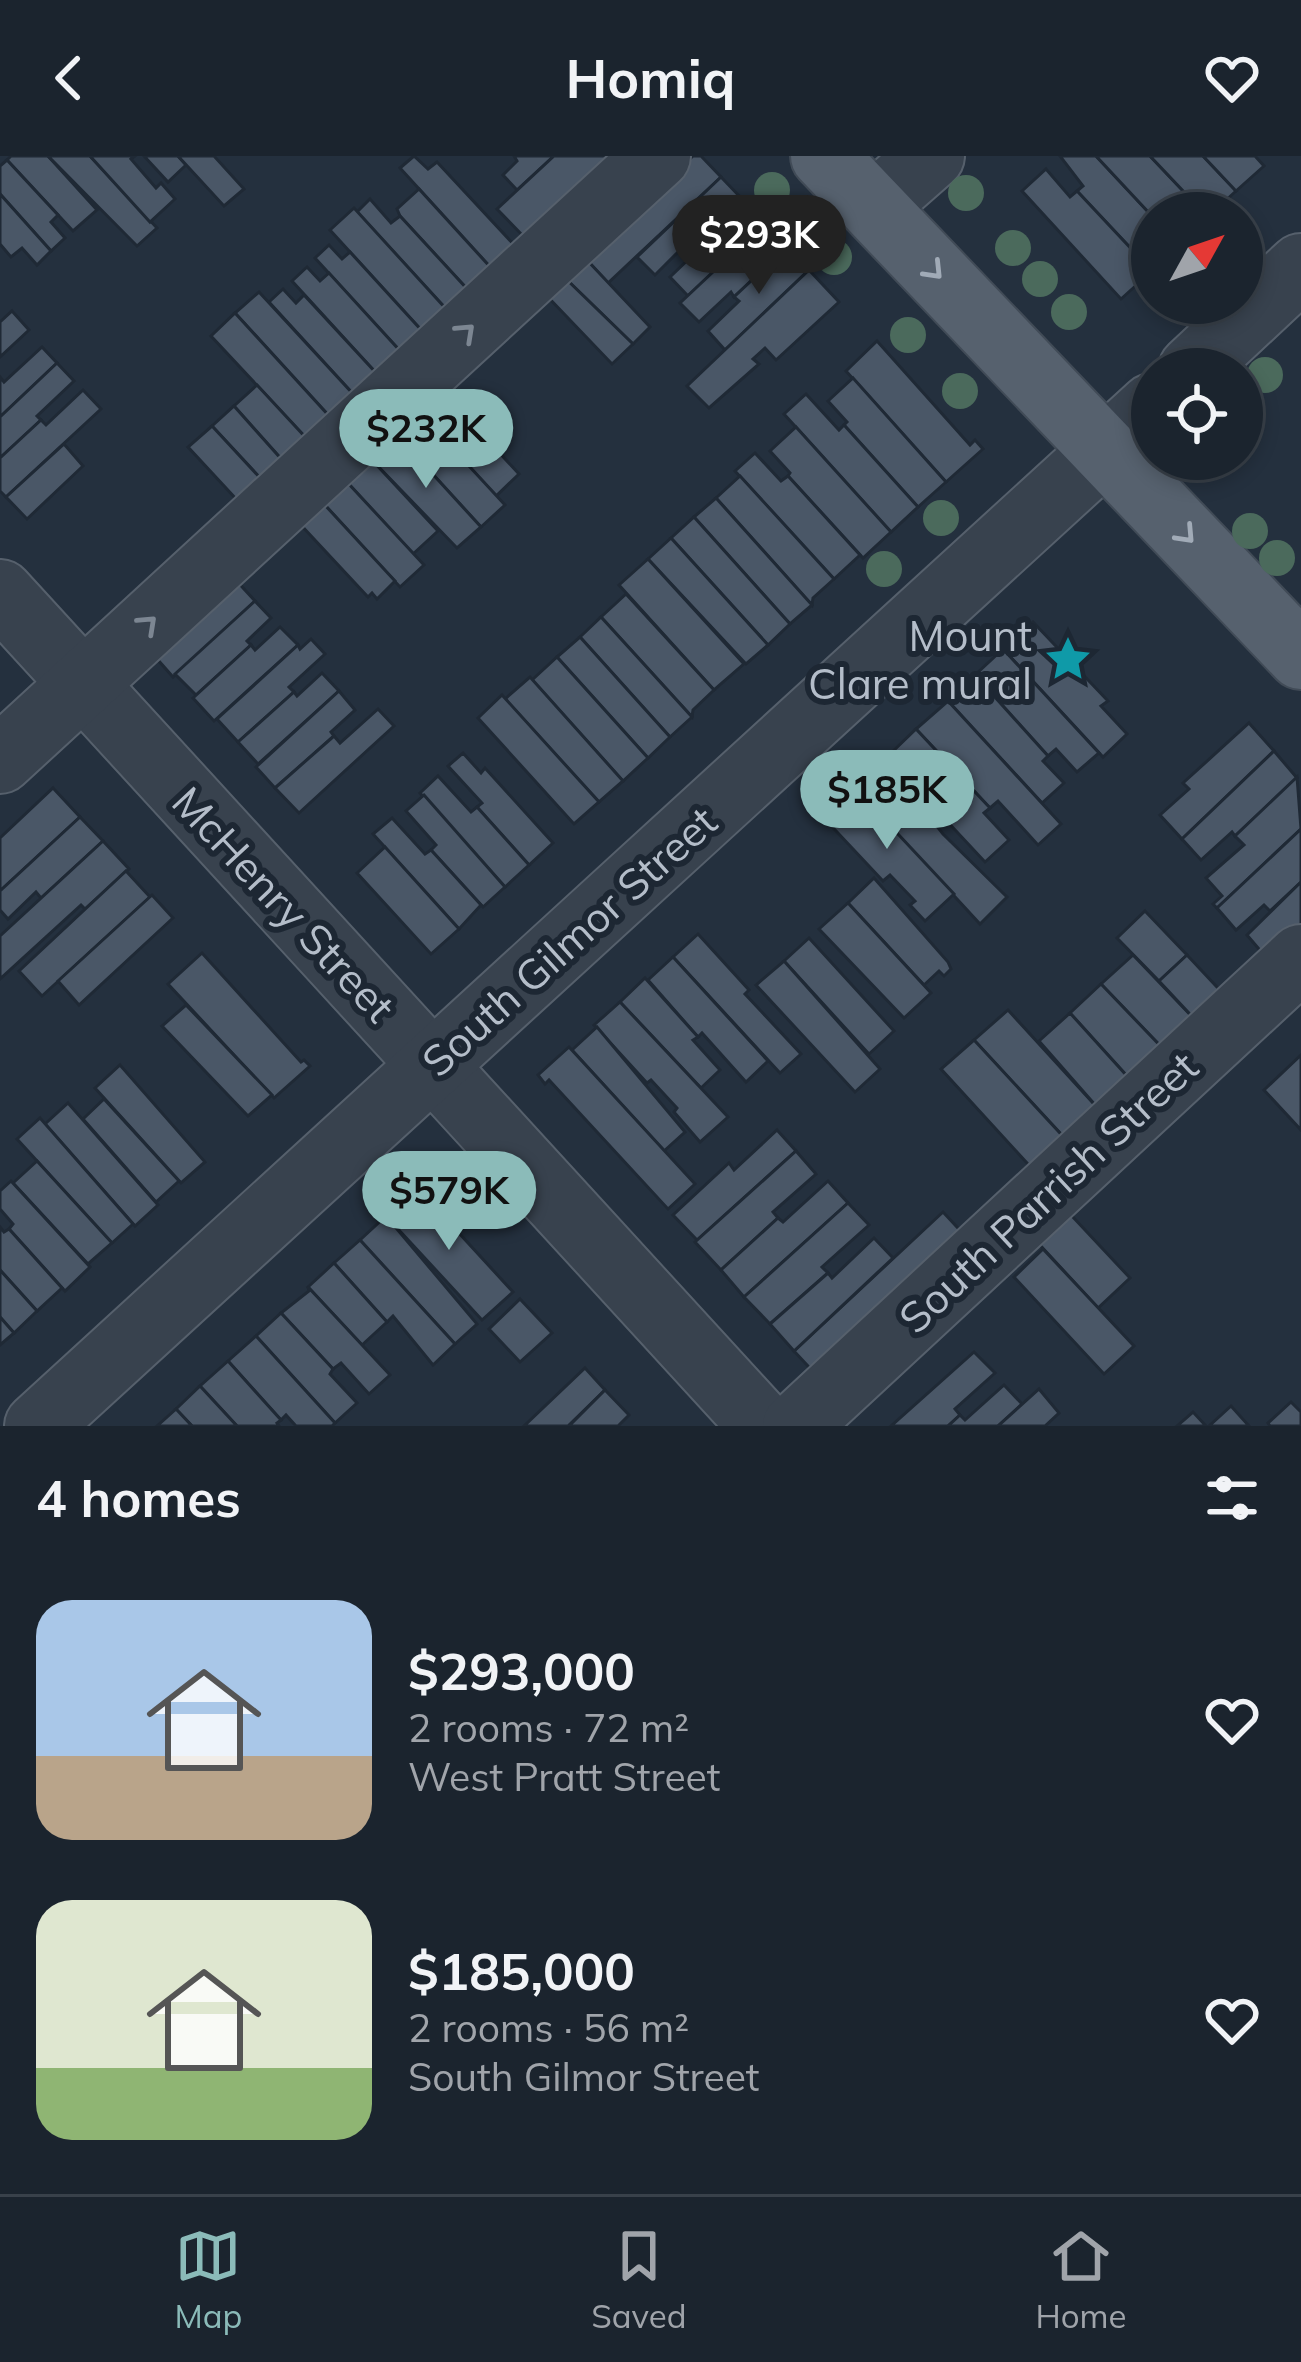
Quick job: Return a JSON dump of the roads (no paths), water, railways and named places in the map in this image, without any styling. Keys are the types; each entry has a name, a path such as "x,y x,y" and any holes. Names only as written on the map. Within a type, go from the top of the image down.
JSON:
{"main road":[{"path":"824,156 873,207 1129,428 1301,656"}],"street":[{"path":"0,760 657,156"},
{"path":"873,207 932,156"},
{"path":"1214,348 1301,267"},
{"name":"South Gilmor Street","path":"38,1426 1129,428"},
{"name":"McHenry Street","path":"0,593 763,1426"},
{"name":"South Parrish Street","path":"796,1426 1301,958"}],"place":[{"name":"Mount Clare mural","path":"1068,659"}]}
